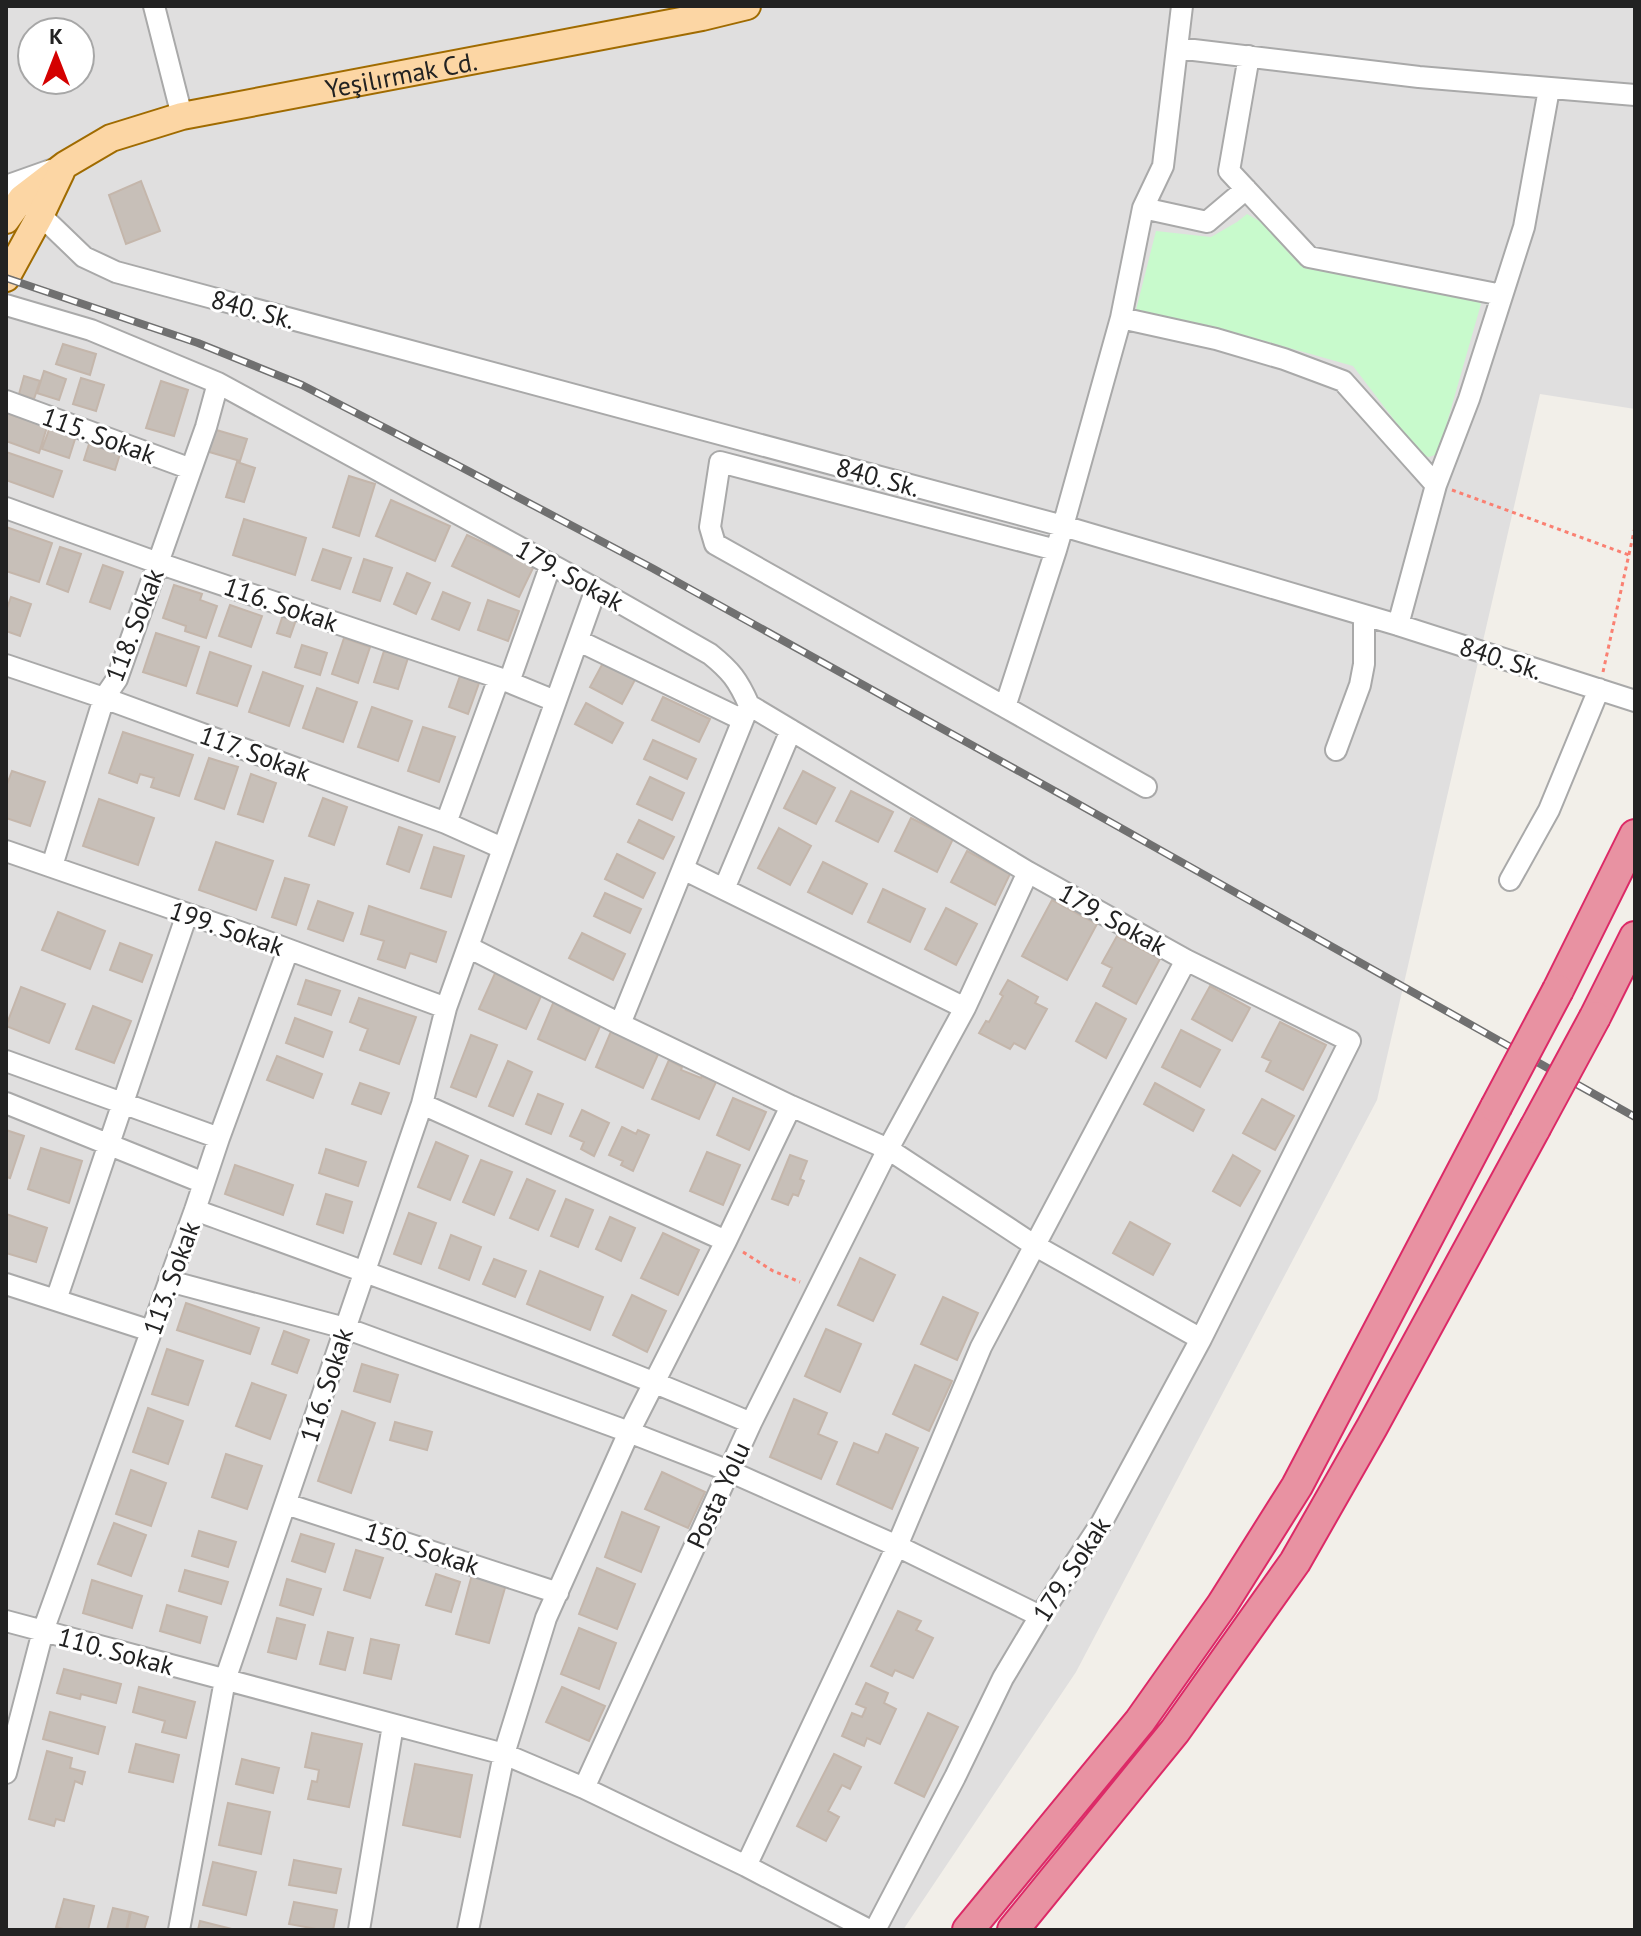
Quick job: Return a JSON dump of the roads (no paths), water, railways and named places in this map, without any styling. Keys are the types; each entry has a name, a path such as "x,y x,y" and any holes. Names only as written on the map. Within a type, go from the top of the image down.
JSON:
{"highway":[{"path":"968,1930 1140,1721 1222,1605 1297,1486 1558,990 1635,835"},
{"path":"1013,1930 1175,1731 1295,1562 1535,1128 1635,937"}],"main road":[{"name":"Yeşilırmak Cd.","path":"23,199 65,165 111,138 182,116 700,12 747,6"},
{"path":"6,220 23,199"},
{"path":"6,278 23,199"}],"street":[{"path":"154,6 182,116"},
{"path":"1005,707 1056,550 1121,318 1143,208 1163,166 1182,6"},
{"path":"1177,48 1419,77 1635,95"},
{"path":"1249,56 1229,171 1309,257 1502,295"},
{"path":"1398,625 1436,485 1469,399 1524,227 1549,89"},
{"path":"1143,208 1207,222 1246,189"},
{"name":"840. Sk.","path":"23,199 84,257 116,272 1063,526 1398,625 1635,701"},
{"name":"179. Sokak","path":"6,305 91,330 218,383 551,564 710,654 728,668 740,684 746,712 791,730 1028,872 1186,960 1350,1041 1201,1339 1102,1522 1003,1678 955,1777 872,1930 584,1788"},
{"path":"1121,318 1216,339 1343,381 1436,485"},
{"name":"118. Sokak","path":"52,866 104,698 117,679 218,383"},
{"name":"115. Sokak","path":"6,401 191,469"},
{"path":"1056,550 720,462 710,527 715,544 1146,787"},
{"name":"116. Sokak","path":"6,508 504,680 555,701"},
{"path":"446,823 551,564"},
{"name":"116. Sokak","path":"179,1930 225,1680 422,1104 446,1008 596,589"},
{"path":"1336,750 1360,685 1364,664 1364,615"},
{"path":"579,641 746,712 620,1024"},
{"name":"117. Sokak","path":"6,665 446,823 502,848"},
{"path":"1510,880 1549,810 1599,689"},
{"path":"724,889 791,730"},
{"name":"199. Sokak","path":"6,851 446,1008"},
{"path":"683,869 965,1008"},
{"name":"Posta Yolu","path":"584,1788 751,1423 888,1149 965,1008 1028,872"},
{"path":"56,1300 187,914"},
{"path":"468,947 620,1024 888,1149 1034,1245 1201,1339"},
{"name":"113. Sokak","path":"6,1773 43,1631 288,950"},
{"path":"746,1866 897,1546 981,1347 1186,960"},
{"path":"6,1061 219,1138"},
{"path":"6,1103 204,1183"},
{"path":"422,1104 726,1241"},
{"path":"468,1930 504,1754 546,1618 629,1432 791,1106"},
{"path":"195,1210 654,1382 751,1423"},
{"path":"169,1281 345,1328 629,1432 729,1471 897,1546 1040,1616"},
{"path":"6,1284 151,1331"},
{"name":"150. Sokak","path":"286,1504 558,1593"},
{"name":"110. Sokak","path":"6,1621 225,1680"},
{"path":"225,1680 504,1754 584,1788"},
{"path":"359,1930 393,1725"}],"railway":[{"path":"6,278 198,343 302,385 652,568 1635,1117"}]}
